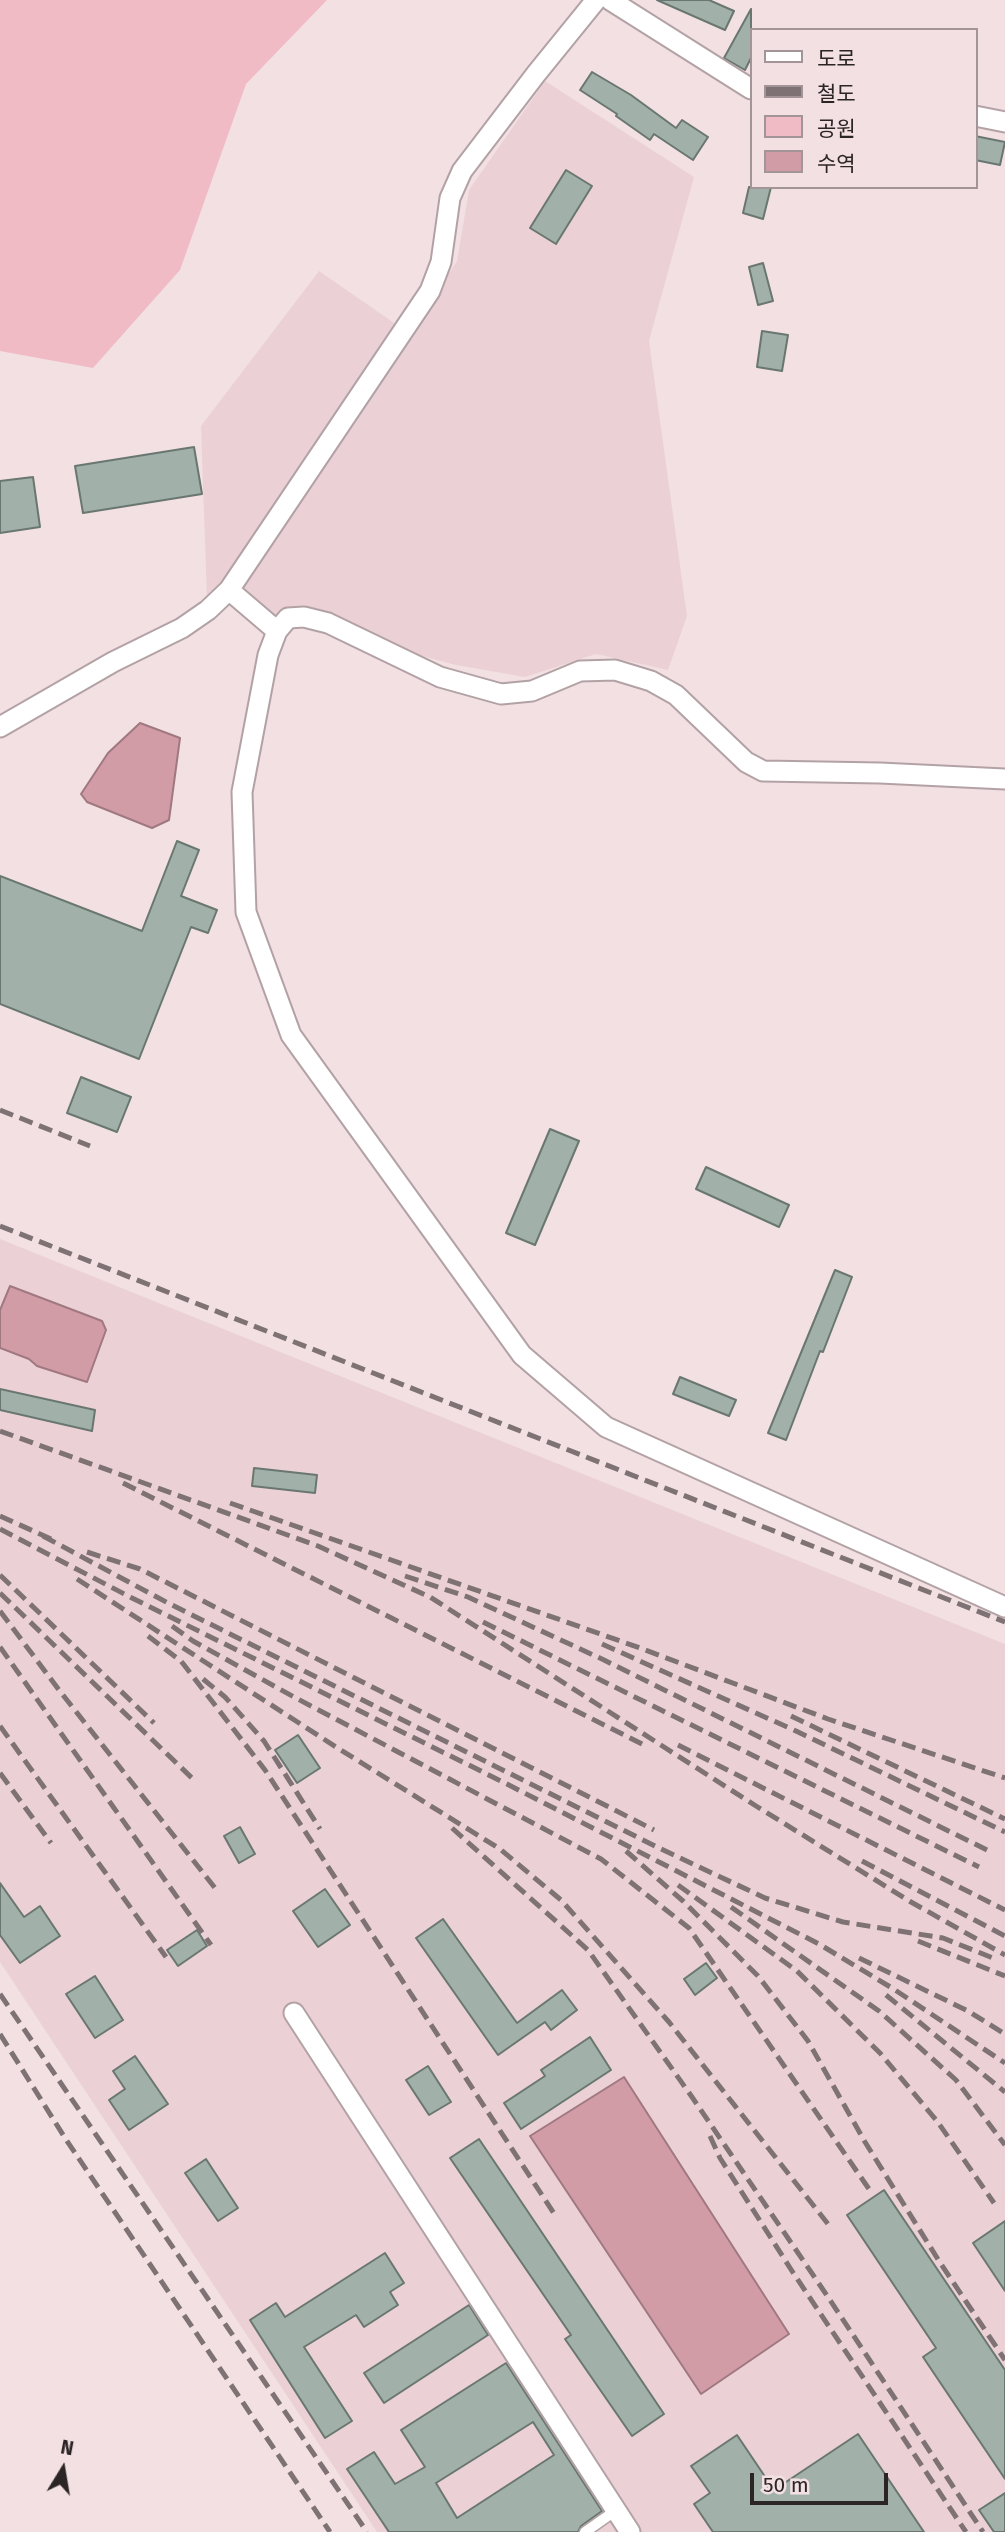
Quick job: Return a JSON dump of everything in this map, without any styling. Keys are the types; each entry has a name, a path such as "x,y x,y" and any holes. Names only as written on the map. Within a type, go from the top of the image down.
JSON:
{"street":[{"path":"0,727 113,662 182,628 208,610 229,590 430,291 440,262 450,198 462,171 597,0"},
{"path":"610,0 750,88"},
{"path":"977,116 1005,122"},
{"path":"229,590 277,631"},
{"path":"1005,779 763,771 746,762 676,695 651,681 615,670 580,671 533,691 501,694 440,677 328,623 304,617 288,618 277,631 265,667 242,792 246,912 291,1035 522,1355 606,1427 1005,1607"},
{"path":"294,2013 630,2532"}],"lane":[{"path":"585,2532 615,2511"}],"shaded area":[{"path":"545,81 694,177 649,341 687,616 668,670 596,654 525,677 456,665 207,599 201,426 319,271 410,334 457,261 469,190"},
{"path":"0,1239 1005,1644 1005,2532 377,2532 0,1962"}],"green space":[{"path":"0,0 327,0 246,84 180,270 93,368 0,351"}],"water":[{"path":"140,723 180,738 169,820 152,828 87,802 81,794 108,753"},
{"path":"10,1286 102,1321 106,1330 87,1382 37,1366 29,1359 0,1348 0,1310"},
{"path":"624,2077 789,2334 701,2394 530,2136"}],"building":[{"path":"657,0 709,0 734,11 725,30"},
{"path":"751,9 750,60 745,70 724,58"},
{"path":"592,72 631,95 676,128 682,120 708,137 693,160 654,134 650,140 580,90"},
{"path":"977,136 1005,142 1000,165 977,160"},
{"path":"566,170 592,186 556,244 530,228"},
{"path":"749,187 770,189 763,219 743,213"},
{"path":"763,263 773,301 758,305 749,267"},
{"path":"762,331 788,335 782,371 757,367"},
{"path":"194,447 202,494 83,513 75,466"},
{"path":"33,477 40,527 0,533 0,481"},
{"path":"177,841 199,850 181,896 217,910 208,933 191,927 139,1059 0,1004 0,876 142,931"},
{"path":"81,1077 131,1097 117,1132 67,1113"},
{"path":"550,1129 579,1141 535,1245 506,1233"},
{"path":"706,1167 789,1205 779,1227 696,1189"},
{"path":"835,1270 852,1277 786,1440 768,1433"},
{"path":"680,1377 736,1400 729,1416 673,1394"},
{"path":"0,1389 95,1410 92,1431 0,1410"},
{"path":"254,1468 317,1475 315,1493 252,1486"},
{"path":"298,1735 320,1768 297,1783 275,1750"},
{"path":"240,1827 255,1854 239,1863 224,1836"},
{"path":"0,1883 24,1917 40,1906 60,1936 20,1963 0,1935"},
{"path":"325,1889 350,1925 318,1947 293,1911"},
{"path":"443,1919 517,2023 562,1990 577,2010 551,2030 545,2022 498,2055 416,1938"},
{"path":"197,1930 207,1946 178,1966 167,1950"},
{"path":"706,1963 717,1978 695,1995 684,1979"},
{"path":"95,1976 123,2020 95,2038 66,1994"},
{"path":"590,2037 611,2070 521,2129 504,2103 545,2076 541,2070"},
{"path":"135,2056 168,2104 129,2130 109,2100 125,2089 113,2071"},
{"path":"428,2066 451,2102 429,2115 406,2080"},
{"path":"479,2139 664,2414 632,2436 565,2339 571,2335 450,2158"},
{"path":"206,2159 238,2208 218,2221 185,2173"},
{"path":"884,2190 1005,2370 1005,2479 923,2357 936,2348 847,2215"},
{"path":"1005,2221 1005,2291 973,2243"},
{"path":"385,2253 404,2283 390,2292 398,2305 364,2327 356,2315 304,2347 352,2421 325,2438 250,2320 276,2303 285,2317"},
{"path":"469,2305 488,2335 384,2403 364,2373"},
{"path":"506,2363 602,2511 581,2526 578,2532 389,2532 347,2469 374,2452 395,2484 425,2467 401,2430","holes":["533,2422 554,2455 457,2518 436,2483"]},
{"path":"858,2434 924,2532 713,2532 694,2504 710,2493 691,2466 737,2435 774,2490"},
{"path":"1005,2493 1005,2532 994,2532 979,2510"}],"railway":[{"path":"0,1110 90,1146"},
{"path":"0,1226 1005,1622"},
{"path":"0,1431 318,1546 430,1597 756,1806 911,1902 1005,1955"},
{"path":"123,1483 646,1746"},
{"path":"230,1503 640,1648 828,1719 1005,1778"},
{"path":"0,1516 51,1539"},
{"path":"0,1529 819,1944 892,1988 1005,2063"},
{"path":"43,1536 168,1603 657,1847 765,1898 843,1922 943,1938 998,1960"},
{"path":"87,1552 140,1569 654,1830"},
{"path":"0,1575 154,1723"},
{"path":"405,1576 468,1597 604,1660 987,1850"},
{"path":"77,1579 336,1747 500,1849 561,1900 669,2022 832,2229"},
{"path":"0,1593 193,1779"},
{"path":"0,1611 219,1893"},
{"path":"483,1622 979,1867"},
{"path":"172,1626 193,1641 294,1697 601,1859 689,1928 869,2189"},
{"path":"148,1636 181,1661 265,1770 555,2215"},
{"path":"602,1644 796,1731 1005,1832"},
{"path":"0,1647 211,1945"},
{"path":"203,1679 225,1697 264,1741 320,1829"},
{"path":"791,1716 1005,1819"},
{"path":"0,1726 166,1957"},
{"path":"678,1745 1005,1910"},
{"path":"0,1773 51,1843"},
{"path":"452,1828 588,1950 828,2297 983,2532"},
{"path":"626,1851 683,1901 758,1976 808,2041 865,2142 1005,2360"},
{"path":"862,1861 1005,1936"},
{"path":"678,1885 797,1971 880,2053 937,2121 994,2203"},
{"path":"731,1907 879,2011 956,2080 1005,2145"},
{"path":"918,1941 1005,1976"},
{"path":"859,1958 968,2011 1005,2034"},
{"path":"0,1994 367,2532"},
{"path":"886,1995 1005,2092"},
{"path":"0,2034 65,2138 330,2532"},
{"path":"710,2136 720,2158 792,2271 966,2532"}]}
